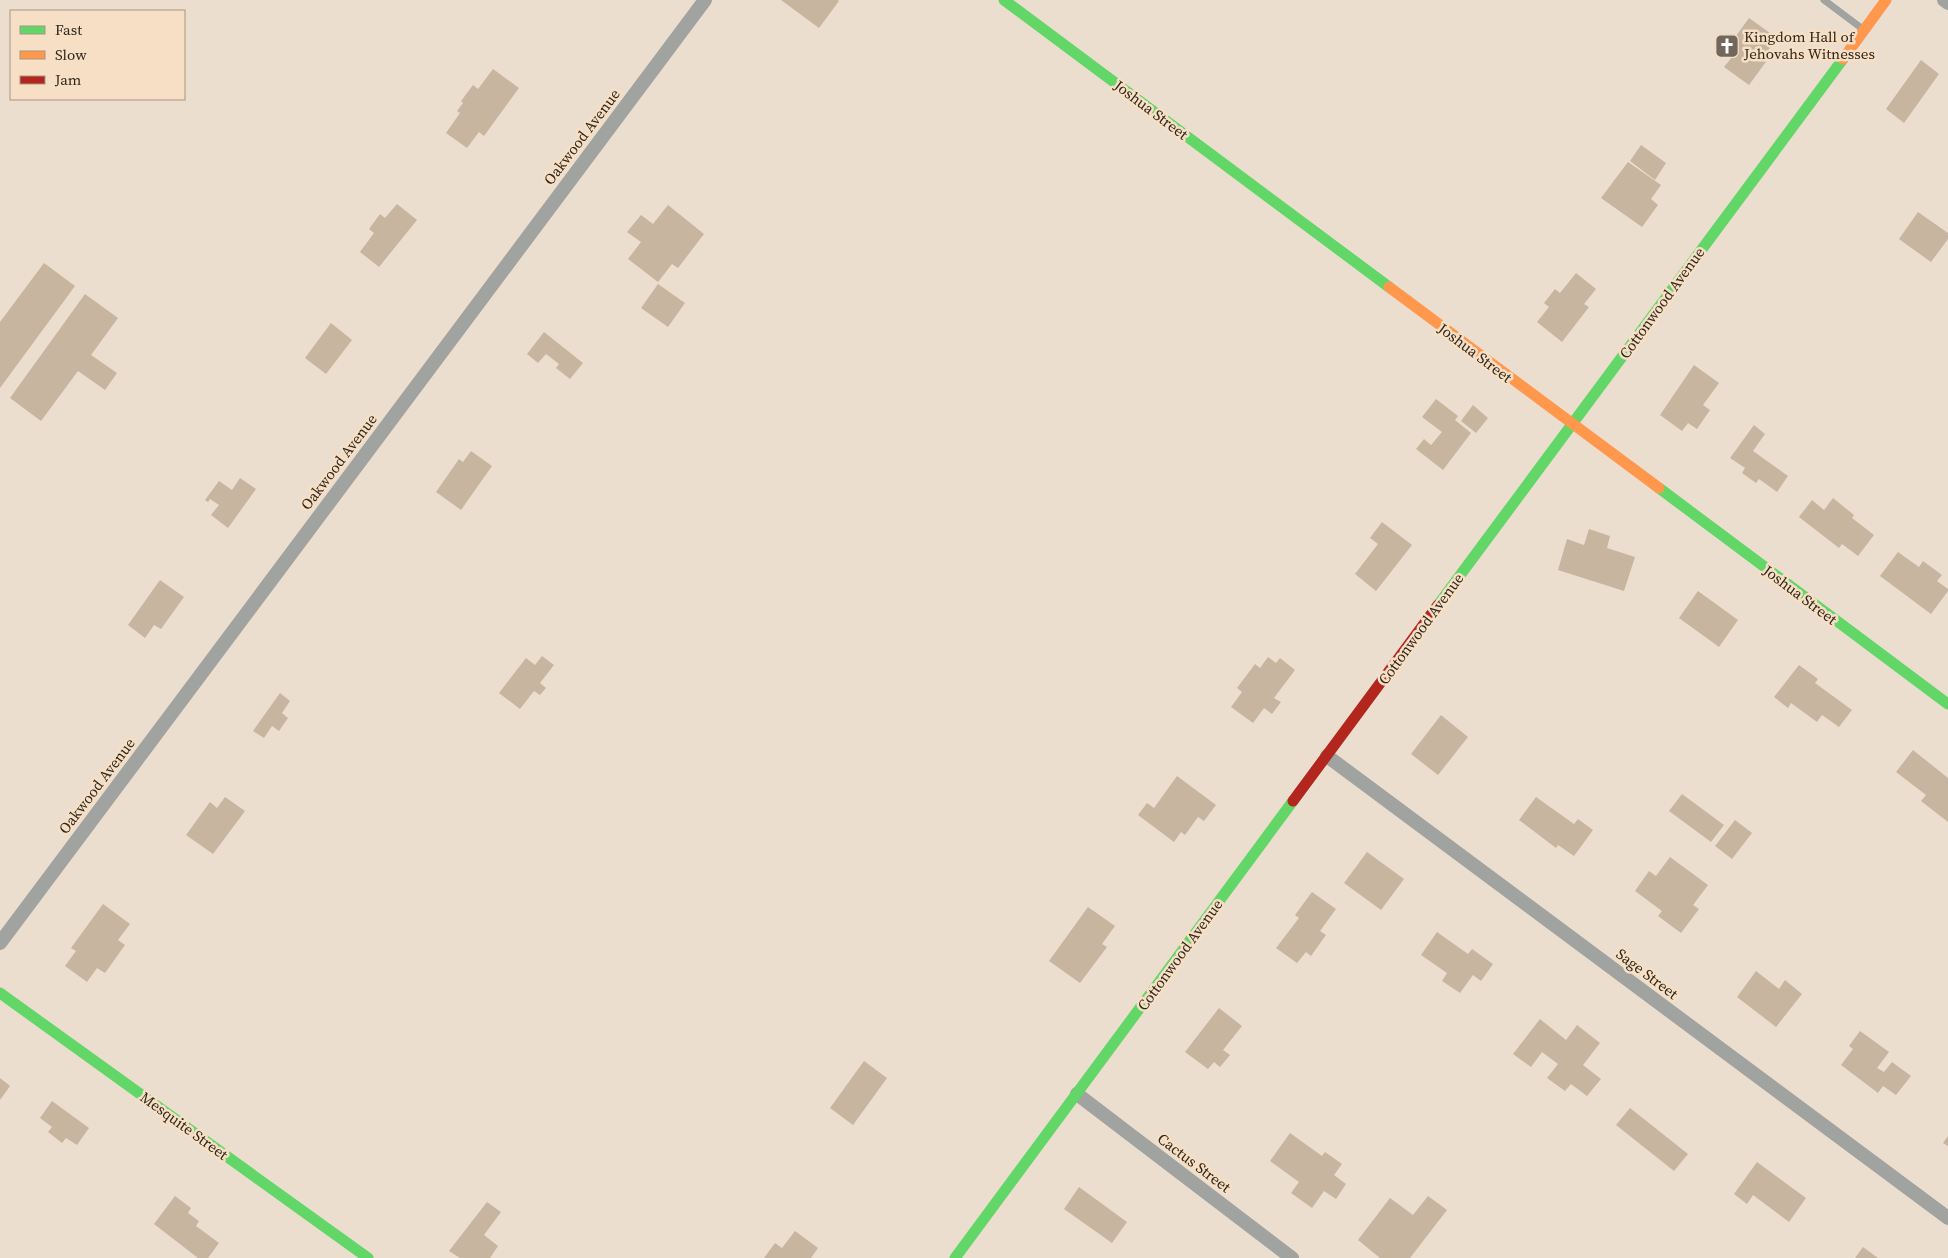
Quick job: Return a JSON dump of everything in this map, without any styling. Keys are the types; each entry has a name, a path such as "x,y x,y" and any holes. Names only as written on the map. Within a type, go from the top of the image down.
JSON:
{"street":[{"name":"Oakwood Avenue","path":"0,943 705,0"},
{"name":"Joshua Street","path":"1004,0 1948,704"},
{"name":"Cottonwood Avenue","path":"955,1258 1886,0"},
{"path":"1944,0 1948,3"},
{"name":"Sage Street","path":"1327,756 1948,1218"},
{"name":"Mesquite Street","path":"0,993 368,1258"},
{"name":"Cactus Street","path":"1077,1094 1292,1258"}],"lane":[{"path":"1824,0 1864,30"}],"building":[{"path":"781,0 837,0 839,1 819,28"},
{"path":"1749,18 1777,38 1767,52 1771,55 1749,85 1724,67 1736,52 1728,47"},
{"path":"1921,60 1939,74 1904,123 1886,109"},
{"path":"493,69 519,88 484,136 479,132 467,148 446,133 460,113 457,111 463,103 461,101 473,85 478,89"},
{"path":"1641,145 1666,163 1655,180 1630,161"},
{"path":"1628,162 1661,185 1651,199 1658,205 1642,227 1601,198"},
{"path":"397,204 417,220 379,267 360,252 374,233 369,229 380,214 385,218"},
{"path":"668,205 704,234 678,268 672,264 658,282 628,259 641,242 627,232 641,215 653,224"},
{"path":"1918,212 1948,233 1948,239 1931,262 1899,239"},
{"path":"44,263 75,286 0,388 0,322"},
{"path":"1576,273 1596,289 1584,304 1589,307 1562,342 1537,322 1549,307 1544,303 1555,289 1560,293"},
{"path":"658,284 685,303 668,327 641,308"},
{"path":"85,294 118,318 91,355 117,373 105,390 78,371 41,421 10,398"},
{"path":"331,323 352,340 326,374 305,358"},
{"path":"544,332 583,363 570,379 556,368 559,364 546,354 538,363 527,354"},
{"path":"1694,365 1719,383 1703,405 1710,410 1697,429 1688,423 1682,431 1660,415"},
{"path":"1436,399 1458,416 1455,420 1471,433 1443,470 1416,449 1424,439 1431,445 1442,432 1422,417"},
{"path":"1473,405 1488,418 1476,433 1461,421"},
{"path":"1754,425 1765,434 1753,451 1788,476 1777,492 1759,479 1756,483 1742,473 1745,468 1730,458"},
{"path":"471,451 492,466 461,510 436,492 459,459 463,462"},
{"path":"240,478 256,489 228,528 211,515 219,505 210,499 208,502 205,500 219,481 232,490"},
{"path":"1833,498 1854,515 1852,518 1874,535 1858,556 1842,544 1839,548 1799,517 1812,500 1824,510"},
{"path":"1382,522 1412,545 1376,591 1355,574 1378,544 1370,538"},
{"path":"1589,529 1610,536 1607,548 1635,557 1624,591 1558,570 1567,539 1584,545"},
{"path":"1898,552 1919,567 1923,561 1942,575 1937,581 1948,591 1931,614 1880,576"},
{"path":"160,580 184,597 161,629 154,625 145,638 128,625"},
{"path":"1698,591 1738,620 1719,647 1679,618"},
{"path":"542,656 554,665 540,683 546,688 540,695 534,691 520,709 499,693 526,658 535,665"},
{"path":"1268,657 1276,663 1280,658 1295,670 1274,698 1281,702 1272,714 1264,708 1253,723 1231,707 1242,692 1237,688 1255,664 1260,668"},
{"path":"1799,665 1818,679 1815,683 1852,710 1839,727 1822,715 1817,722 1791,703 1788,708 1774,697"},
{"path":"280,693 290,701 282,713 288,718 279,731 272,726 264,738 253,731"},
{"path":"1441,715 1468,737 1438,775 1411,754"},
{"path":"1913,750 1948,778 1948,822 1921,801 1926,795 1896,772"},
{"path":"1177,776 1216,805 1204,821 1198,817 1185,835 1181,832 1174,842 1138,815 1147,803 1154,808"},
{"path":"1682,794 1724,825 1711,842 1669,811"},
{"path":"225,797 245,811 213,854 186,835 210,802 217,808"},
{"path":"1536,797 1574,824 1578,819 1593,830 1574,856 1558,845 1556,848 1519,820"},
{"path":"1735,820 1752,833 1732,859 1715,846"},
{"path":"1367,852 1404,879 1381,910 1344,883"},
{"path":"1670,857 1708,885 1693,905 1699,909 1681,933 1658,916 1662,911 1635,891 1649,871 1656,876"},
{"path":"1312,892 1336,909 1320,931 1326,935 1311,956 1306,952 1297,963 1276,948 1299,918 1295,915"},
{"path":"103,904 130,924 118,940 125,945 105,973 97,968 87,982 65,966 76,951 71,948"},
{"path":"1088,907 1115,926 1102,944 1107,947 1080,983 1049,961"},
{"path":"1437,932 1468,954 1472,949 1493,964 1481,981 1473,975 1460,993 1442,981 1447,973 1421,955"},
{"path":"1756,971 1779,989 1785,980 1802,994 1776,1027 1737,997"},
{"path":"1219,1008 1242,1026 1223,1050 1230,1055 1220,1067 1214,1062 1208,1069 1185,1052"},
{"path":"1540,1019 1566,1040 1577,1025 1600,1043 1583,1065 1601,1079 1587,1096 1571,1084 1565,1091 1547,1078 1558,1064 1542,1052 1531,1067 1513,1054"},
{"path":"1860,1031 1889,1052 1877,1068 1884,1072 1892,1062 1911,1076 1896,1095 1883,1086 1878,1093 1841,1065 1853,1049 1849,1046"},
{"path":"864,1061 887,1078 853,1125 830,1108"},
{"path":"0,1078 10,1086 0,1100"},
{"path":"52,1101 89,1128 77,1145 66,1138 62,1143 48,1132 52,1127 40,1118"},
{"path":"1630,1108 1688,1154 1674,1171 1616,1125"},
{"path":"1290,1133 1322,1156 1325,1152 1342,1164 1334,1175 1346,1184 1336,1199 1324,1191 1312,1208 1291,1193 1299,1182 1270,1161"},
{"path":"1948,1136 1948,1146 1943,1143"},
{"path":"1757,1162 1806,1198 1789,1222 1753,1195 1747,1204 1734,1194"},
{"path":"1079,1187 1127,1222 1112,1243 1064,1209"},
{"path":"175,1196 191,1208 188,1213 199,1221 196,1226 219,1243 208,1258 198,1258 154,1224"},
{"path":"1428,1196 1447,1210 1410,1258 1380,1258 1358,1240 1390,1198 1413,1215"},
{"path":"487,1202 501,1212 484,1235 498,1246 490,1258 460,1258 449,1251"},
{"path":"795,1231 818,1248 811,1258 764,1258 775,1243 782,1248"},
{"path":"1863,1247 1878,1258 1855,1258"}],"traffic: fast":[{"path":"1004,0 1389,287"},
{"path":"1438,605 1843,59"},
{"path":"1659,488 1948,704"},
{"path":"955,1258 1293,801"},
{"path":"0,993 368,1258"}],"traffic: slow":[{"path":"1843,59 1886,0"},
{"path":"1389,287 1659,488"}],"traffic: jam":[{"path":"1293,801 1438,605"}],"place":[{"name":"Kingdom Hall of Jehovahs Witnesses","path":"1727,46"}]}
